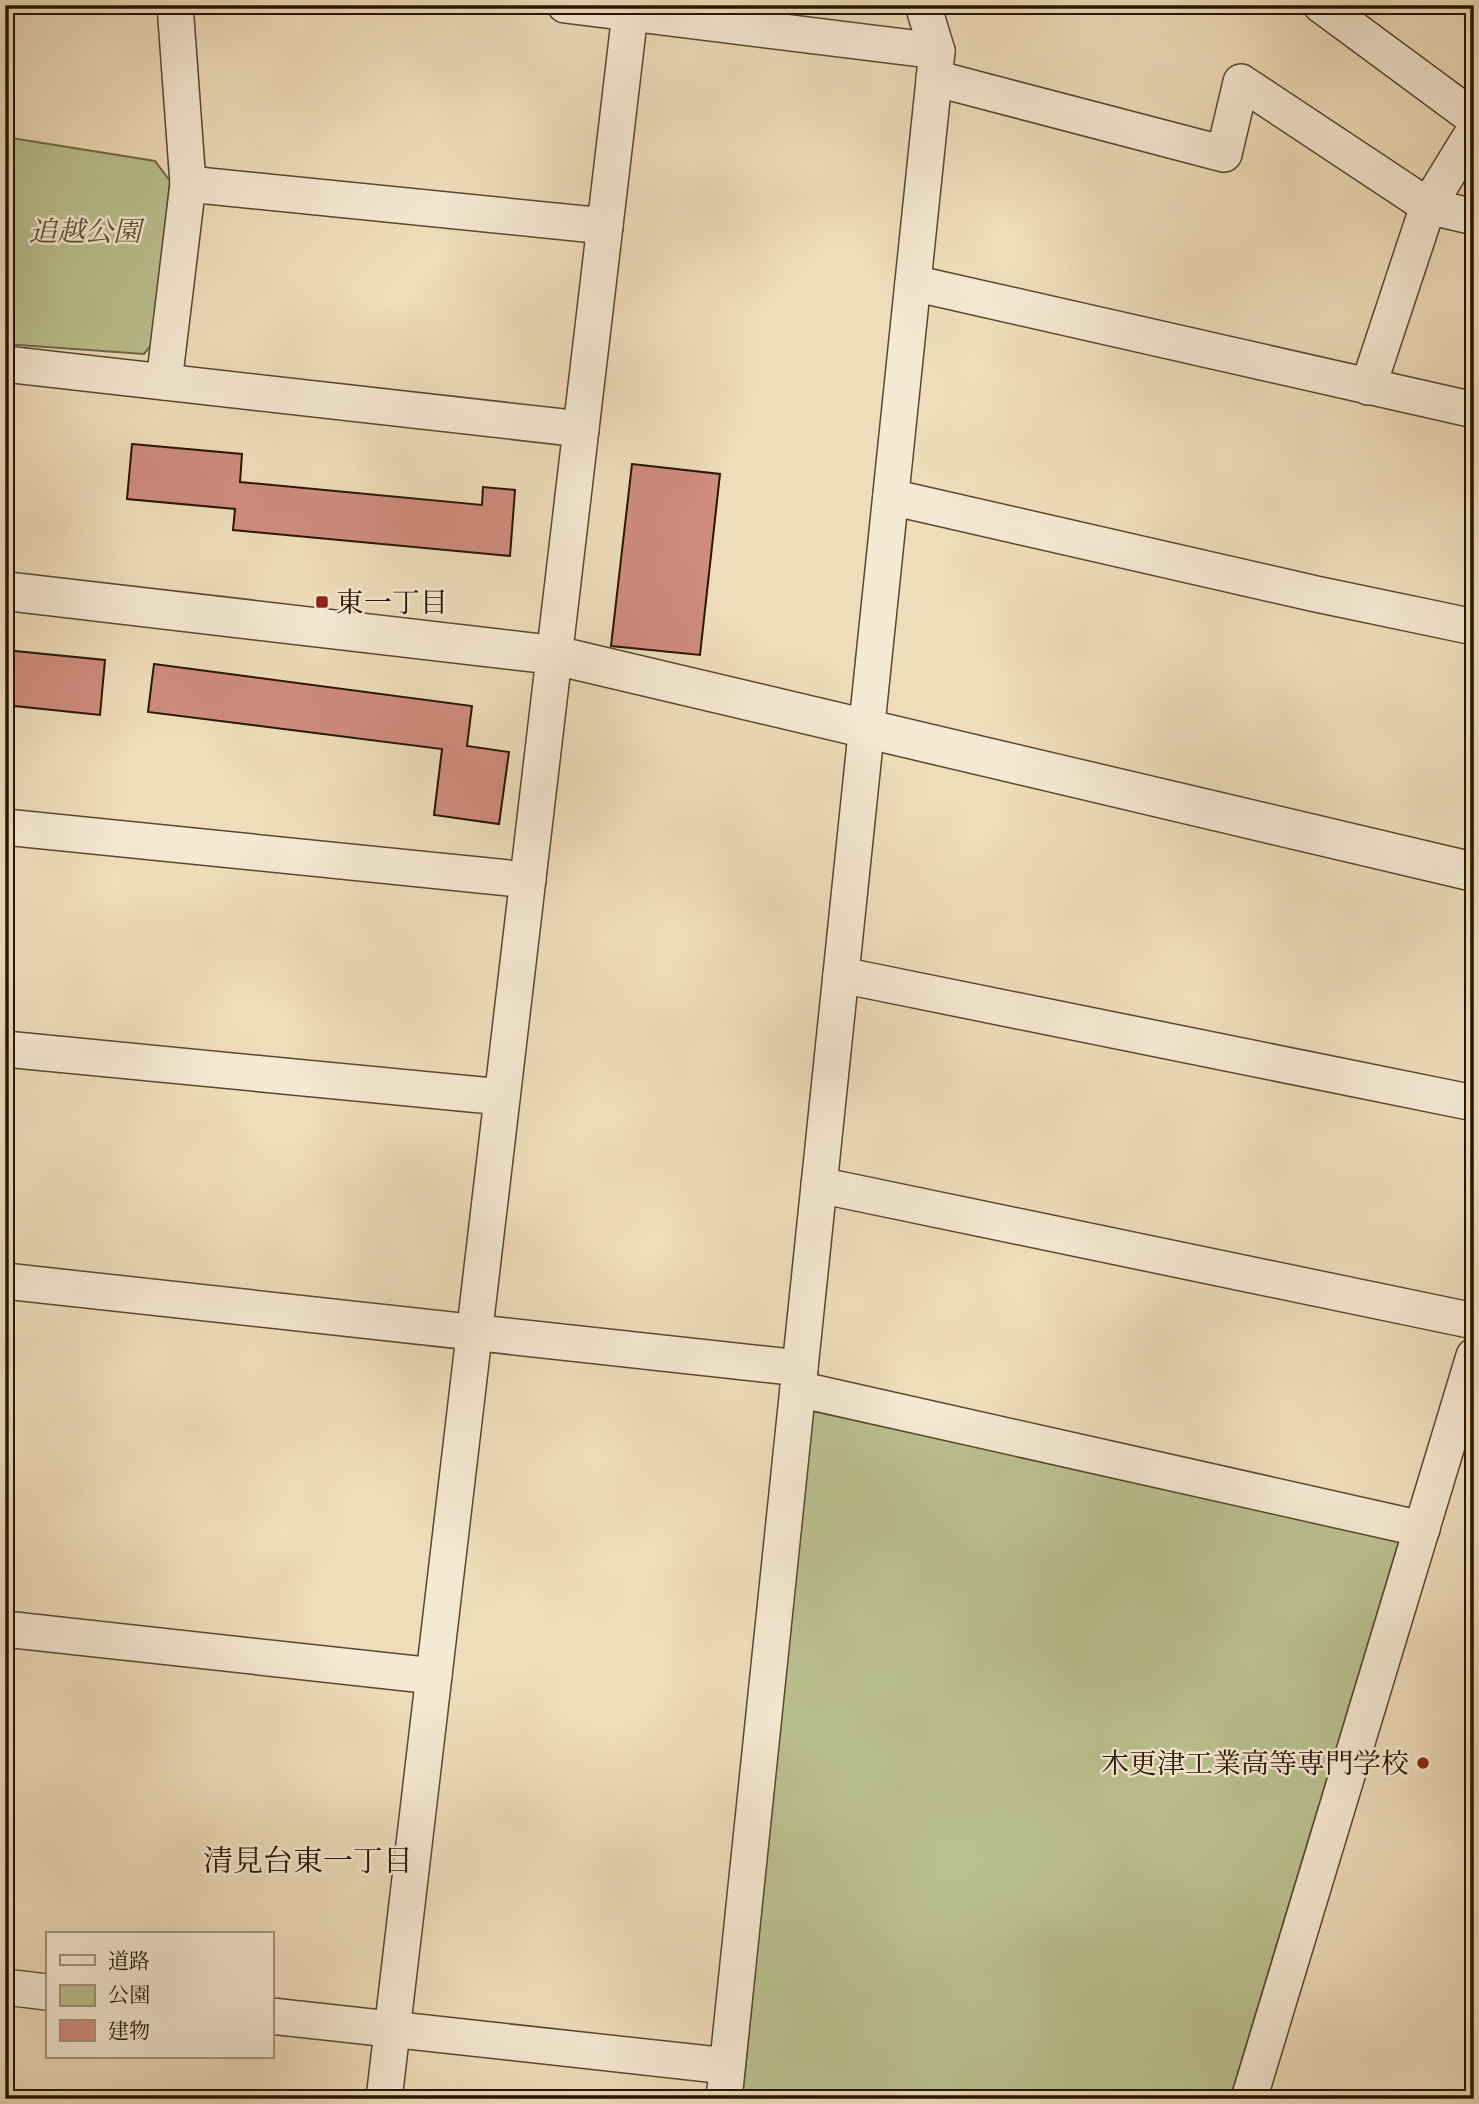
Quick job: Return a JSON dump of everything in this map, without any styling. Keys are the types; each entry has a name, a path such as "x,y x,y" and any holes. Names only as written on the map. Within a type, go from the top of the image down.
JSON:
{"street":[{"path":"164,382 188,184 175,5"},
{"path":"565,5 631,9 936,64 1224,154 1241,82 1429,206 1474,217"},
{"path":"273,2016 393,2029 725,2082 936,64 923,5"},
{"path":"1321,5 1474,118"},
{"path":"384,2099 631,9"},
{"path":"1368,387 1429,206 1474,131"},
{"path":"188,184 605,226"},
{"path":"913,283 1474,410"},
{"path":"5,364 581,429"},
{"path":"891,497 1316,594 1474,627"},
{"path":"5,591 554,655 1474,872"},
{"path":"5,827 528,880"},
{"path":"841,975 1474,1103"},
{"path":"5,1049 502,1097"},
{"path":"819,1185 1474,1321"},
{"path":"5,1281 474,1332 799,1379 1422,1529"},
{"path":"1249,2099 1474,1356"},
{"path":"5,1629 434,1676"},
{"path":"5,1987 46,1992"}],"green space":[{"name":"追越公園","path":"5,137 155,161 170,181 153,343 144,354 5,344"},
{"path":"812,1411 1400,1538 1230,2099 742,2099"}],"building":[{"path":"132,444 242,454 240,482 482,505 483,487 515,490 510,556 233,530 235,509 127,499"},
{"path":"632,464 720,474 700,655 611,646"},
{"path":"5,650 105,660 100,715 5,705"},
{"path":"154,664 472,706 467,746 509,752 499,824 434,815 442,749 148,712"}],"place":[{"name":"東一丁目","path":"322,602"},
{"name":"木更津工業高等専門学校","path":"1423,1763"}],"district":[{"name":"清見台東一丁目","path":"308,1861"}]}
